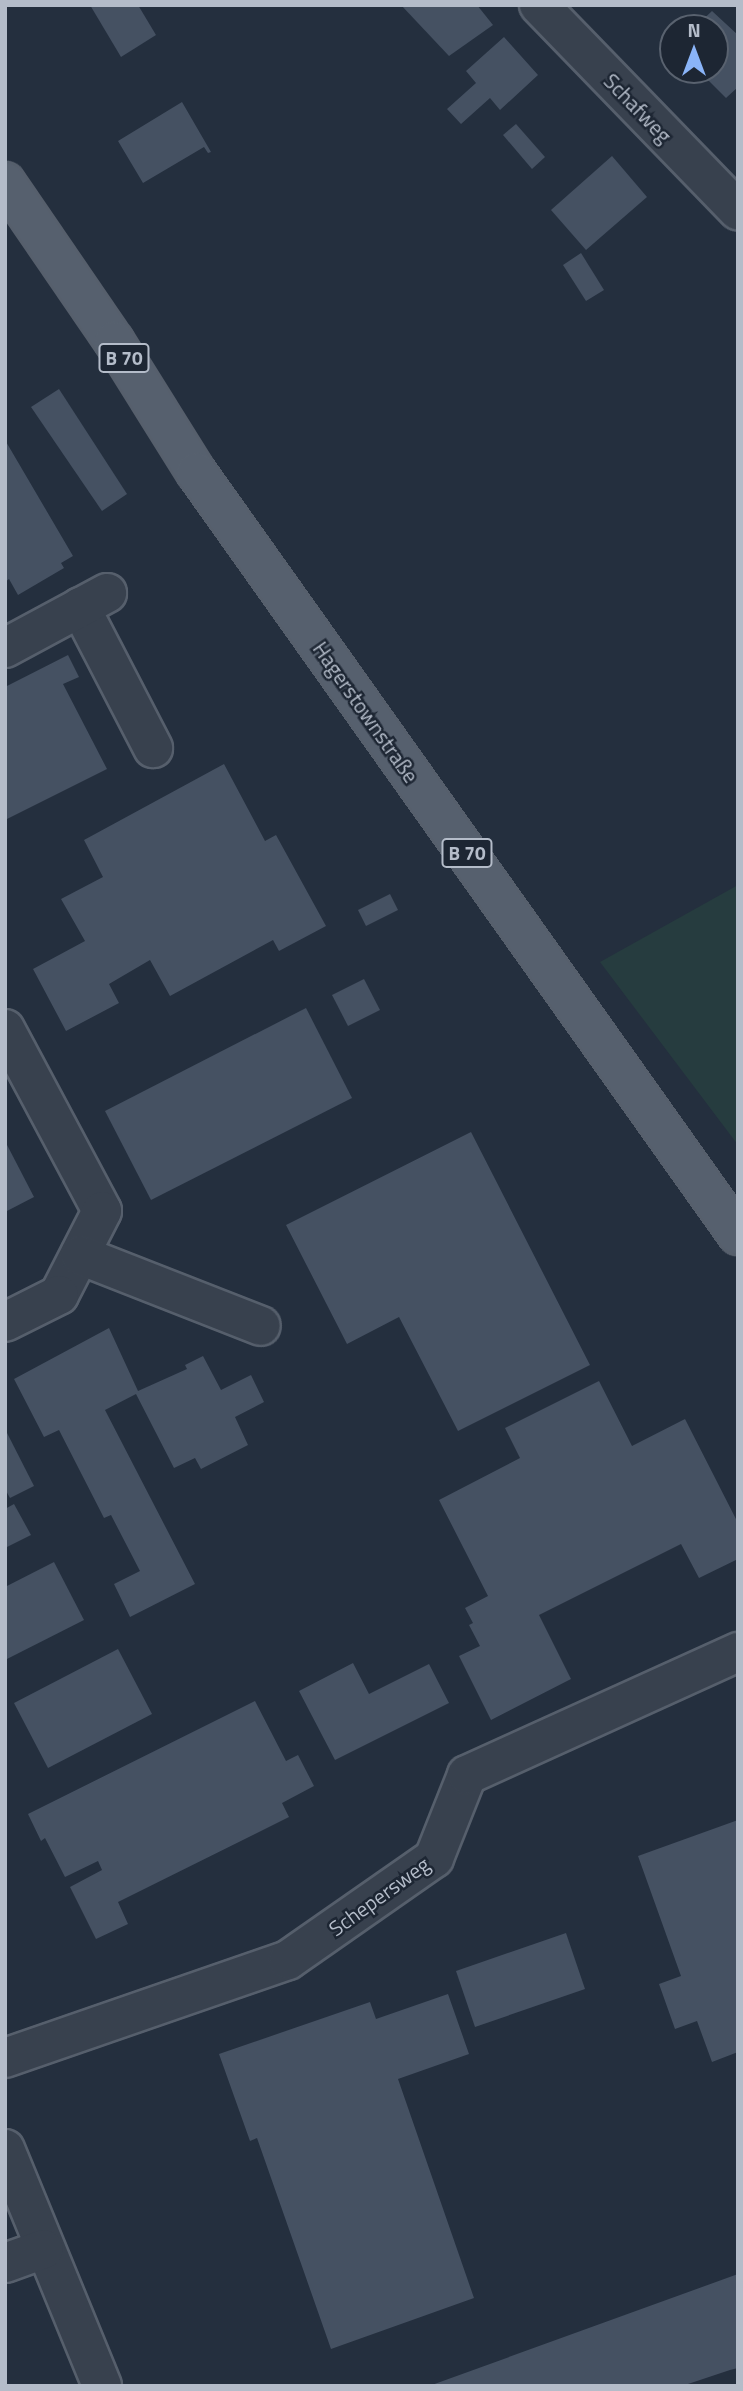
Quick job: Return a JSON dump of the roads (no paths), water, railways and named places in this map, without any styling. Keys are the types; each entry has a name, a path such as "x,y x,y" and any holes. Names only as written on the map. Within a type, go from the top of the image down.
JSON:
{"main road":[{"name":"Hagerstownstraße","path":"5,182 114,341 196,472 738,1235"}],"street":[{"name":"Schafweg","path":"539,5 738,210"},
{"path":"5,649 94,600 153,748"},
{"path":"5,1029 102,1211 59,1295 5,1322"},
{"path":"80,1255 261,1326"},
{"name":"Schepersweg","path":"5,2058 288,1960 434,1858 467,1775 738,1652"},
{"path":"5,2149 102,2386"},
{"path":"5,2263 44,2249"}]}
